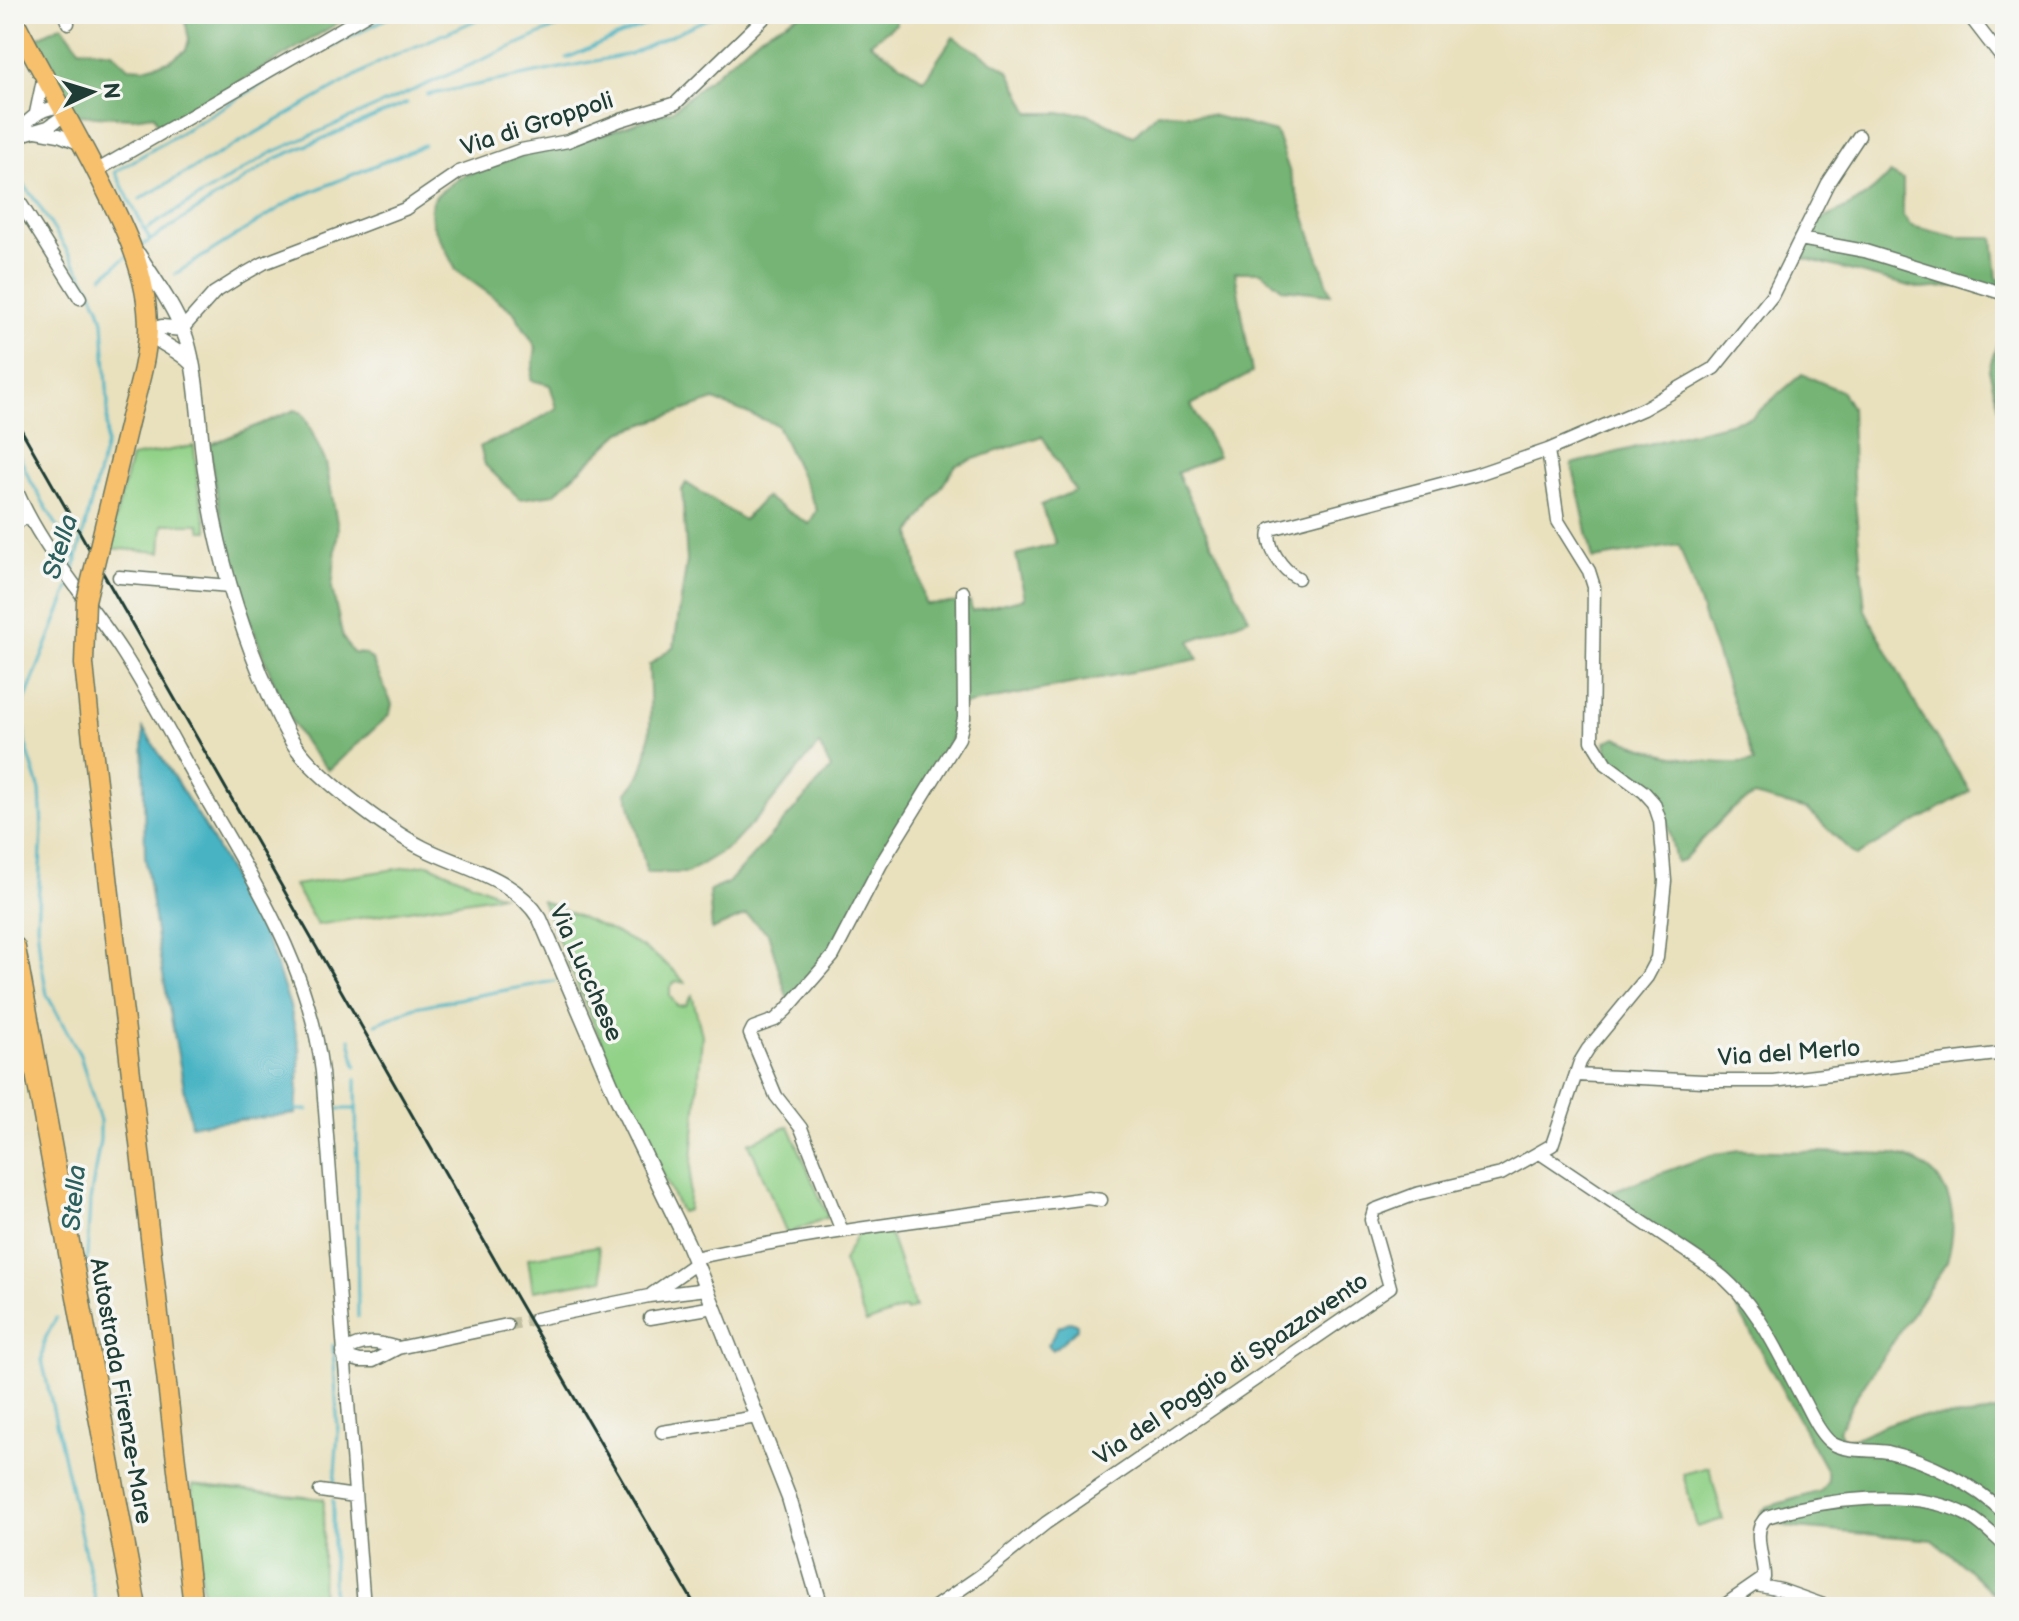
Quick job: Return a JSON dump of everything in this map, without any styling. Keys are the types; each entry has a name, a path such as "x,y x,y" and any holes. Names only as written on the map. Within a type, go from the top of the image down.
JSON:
{"highway":[{"name":"Autostrada Firenze-Mare","path":"14,948 135,1607"},
{"name":"Autostrada Firenze-Mare","path":"14,1023 121,1607"}],"main road":[{"path":"14,19 82,144 133,247 145,294 148,331 142,374 86,601 84,664 193,1607"}],"street":[{"path":"96,171 367,14"},
{"name":"Via di Groppoli","path":"182,329 208,298 241,276 264,263 405,209 459,172 517,151 572,140 621,120 676,103 768,14"},
{"path":"1968,14 2005,62"},
{"path":"36,113 44,75"},
{"path":"14,135 36,113 49,108 64,110"},
{"path":"14,135 52,125 64,110"},
{"path":"34,131 54,133 82,144"},
{"path":"1298,578 1287,571 1271,546 1268,534 1273,527 1475,475 1548,450 1643,409 1714,368 1772,296 1828,183 1859,136"},
{"path":"14,193 80,298"},
{"path":"1800,239 1865,251 2005,294"},
{"name":"Via Lucchese","path":"133,247 182,329 191,364 209,498 230,586 277,712 294,744 335,785 397,832 427,850 501,881 533,907 555,948 617,1098 707,1289 789,1498 821,1607"},
{"path":"148,331 162,327 182,329"},
{"path":"142,374 156,354 182,329"},
{"path":"148,331 191,364"},
{"name":"Via del Poggio di Spazzavento","path":"935,1607 980,1576 1046,1523 1390,1287 1371,1220 1374,1210 1416,1194 1501,1174 1552,1145 1588,1049 1647,977 1657,958 1665,868 1660,821 1654,803 1606,764 1592,741 1594,587 1589,571 1558,521 1548,450"},
{"path":"14,484 29,516 123,653 265,901 300,976 314,1023 322,1072 364,1607"},
{"path":"14,524 29,516"},
{"path":"119,577 230,586"},
{"path":"842,1231 801,1128 776,1096 752,1044 751,1031 756,1026 775,1020 786,1010 833,956 881,864 959,738 964,718 963,592"},
{"name":"Via del Merlo","path":"1576,1075 1773,1081 2005,1053"},
{"path":"1540,1153 1714,1270 1731,1285 1767,1332 1816,1423 1829,1441 1844,1448 1896,1455 1963,1480 2005,1514"},
{"path":"649,1296 695,1260 770,1242 1088,1198 1101,1200"},
{"path":"536,1319 649,1296 707,1289"},
{"path":"650,1318 714,1307"},
{"path":"341,1323 366,1341 398,1348"},
{"path":"343,1354 365,1362 398,1348 507,1325"},
{"path":"343,1354 366,1341"},
{"path":"346,1397 353,1377 365,1362"},
{"path":"662,1432 757,1417"},
{"path":"320,1491 355,1496"},
{"path":"1722,1607 1756,1585 1765,1574 1759,1533 1761,1522 1767,1517 1812,1504 1871,1499 1933,1502 1969,1516 2005,1546"},
{"path":"1756,1585 1781,1590 1829,1607"}],"green space":[{"path":"195,14 353,14 160,130 154,115 133,118 77,115 33,40 62,25 79,48 112,52 128,67 144,68 169,61 186,50 189,39 185,20"},
{"path":"801,14 895,14 896,24 870,43 924,80 953,37 1009,71 1030,113 1086,113 1133,136 1157,113 1211,115 1276,132 1331,294 1283,289 1261,272 1235,272 1252,373 1191,405 1218,456 1177,473 1249,618 1190,641 1198,659 958,706 954,734 885,850 835,944 788,1000 768,933 746,915 712,930 709,891 728,883 831,769 819,744 731,846 687,873 647,873 627,792 637,781 643,766 650,733 649,665 674,646 687,561 682,490 686,483 744,520 765,497 809,524 817,510 777,425 714,400 621,432 554,494 520,499 485,465 480,446 517,432 557,408 550,385 531,380 536,347 513,311 456,270 432,223 431,210 438,194 462,176 523,155 564,148 673,110 761,35","holes":["1042,436 1075,491 1041,505 1056,544 1016,555 1025,598 972,611 970,602 925,604 911,533 956,465"]},
{"path":"1890,173 1903,180 1903,216 1911,226 1956,237 1993,237 1997,279 2005,281 2005,304 2000,296 1961,286 1921,289 1799,257 1815,222 1856,202"},
{"path":"2005,319 2005,433 1989,369"},
{"path":"1802,374 1841,391 1851,407 1853,478 1865,610 1918,709 1970,791 1856,856 1808,810 1754,796 1731,810 1683,860 1676,862 1664,807 1608,755 1606,742 1616,737 1684,758 1754,762 1679,545 1593,559 1572,464 1752,417"},
{"path":"295,410 306,419 326,463 338,528 332,588 343,638 353,653 365,654 372,660 392,704 386,718 329,770 293,724 258,643 224,531 209,445"},
{"path":"194,446 198,487 208,531 201,531 199,524 163,524 161,552 108,548 131,457"},
{"path":"428,864 501,895 317,925 294,885"},
{"path":"542,901 619,934 656,956 685,983 676,981 670,987 670,996 677,1006 686,1005 692,995 702,1035 688,1210 681,1212 620,1086"},
{"path":"789,1126 828,1217 787,1234 749,1143"},
{"path":"1739,1150 1894,1154 1913,1160 1939,1180 1951,1209 1951,1243 1947,1262 1855,1398 1839,1430 1843,1438 1855,1438 1910,1417 1973,1416 2005,1409 2005,1605 1933,1540 1796,1528 1766,1521 1761,1516 1767,1507 1821,1491 1828,1481 1827,1471 1736,1306 1704,1260 1606,1193 1711,1155"},
{"path":"888,1230 915,1307 866,1323 843,1261 857,1234"},
{"path":"598,1246 604,1279 533,1291 528,1258"},
{"path":"1709,1467 1723,1519 1697,1527 1683,1474"},
{"path":"192,1485 324,1499 322,1607 204,1607"}],"water":[{"path":"143,728 205,827 270,948 290,1006 300,1051 296,1114 191,1125 159,953 145,856"},
{"path":"1071,1321 1077,1324 1077,1329 1053,1350 1048,1345 1058,1327"}],"waterway":[{"path":"150,240 115,172 282,72 395,14"},
{"path":"140,199 380,62 490,14"},
{"path":"148,228 271,153 586,14"},
{"path":"567,58 671,14"},
{"path":"427,95 630,54 718,14"},
{"path":"143,245 277,158 407,103"},
{"path":"175,274 294,199 424,145"},
{"name":"Stella","path":"14,171 89,286 103,321 108,404 106,444 72,577"},
{"path":"103,276 126,257"},
{"path":"14,444 29,478 77,560"},
{"name":"Stella","path":"70,585 22,708 25,743 40,790 42,830 37,924 47,995 80,1055 100,1121 90,1201 86,1273"},
{"path":"376,1024 415,1007 554,981"},
{"path":"350,1039 356,1066"},
{"path":"356,1079 358,1317"},
{"path":"338,1109 355,1109"},
{"path":"296,1110 308,1110"},
{"name":"Stella","path":"56,1318 44,1341 42,1360 97,1607"},
{"path":"333,1345 338,1433 334,1486"},
{"path":"333,1500 333,1607"}],"tunnel":[{"path":"507,1325 536,1319"}],"railway":[{"path":"14,417 696,1607"}]}
